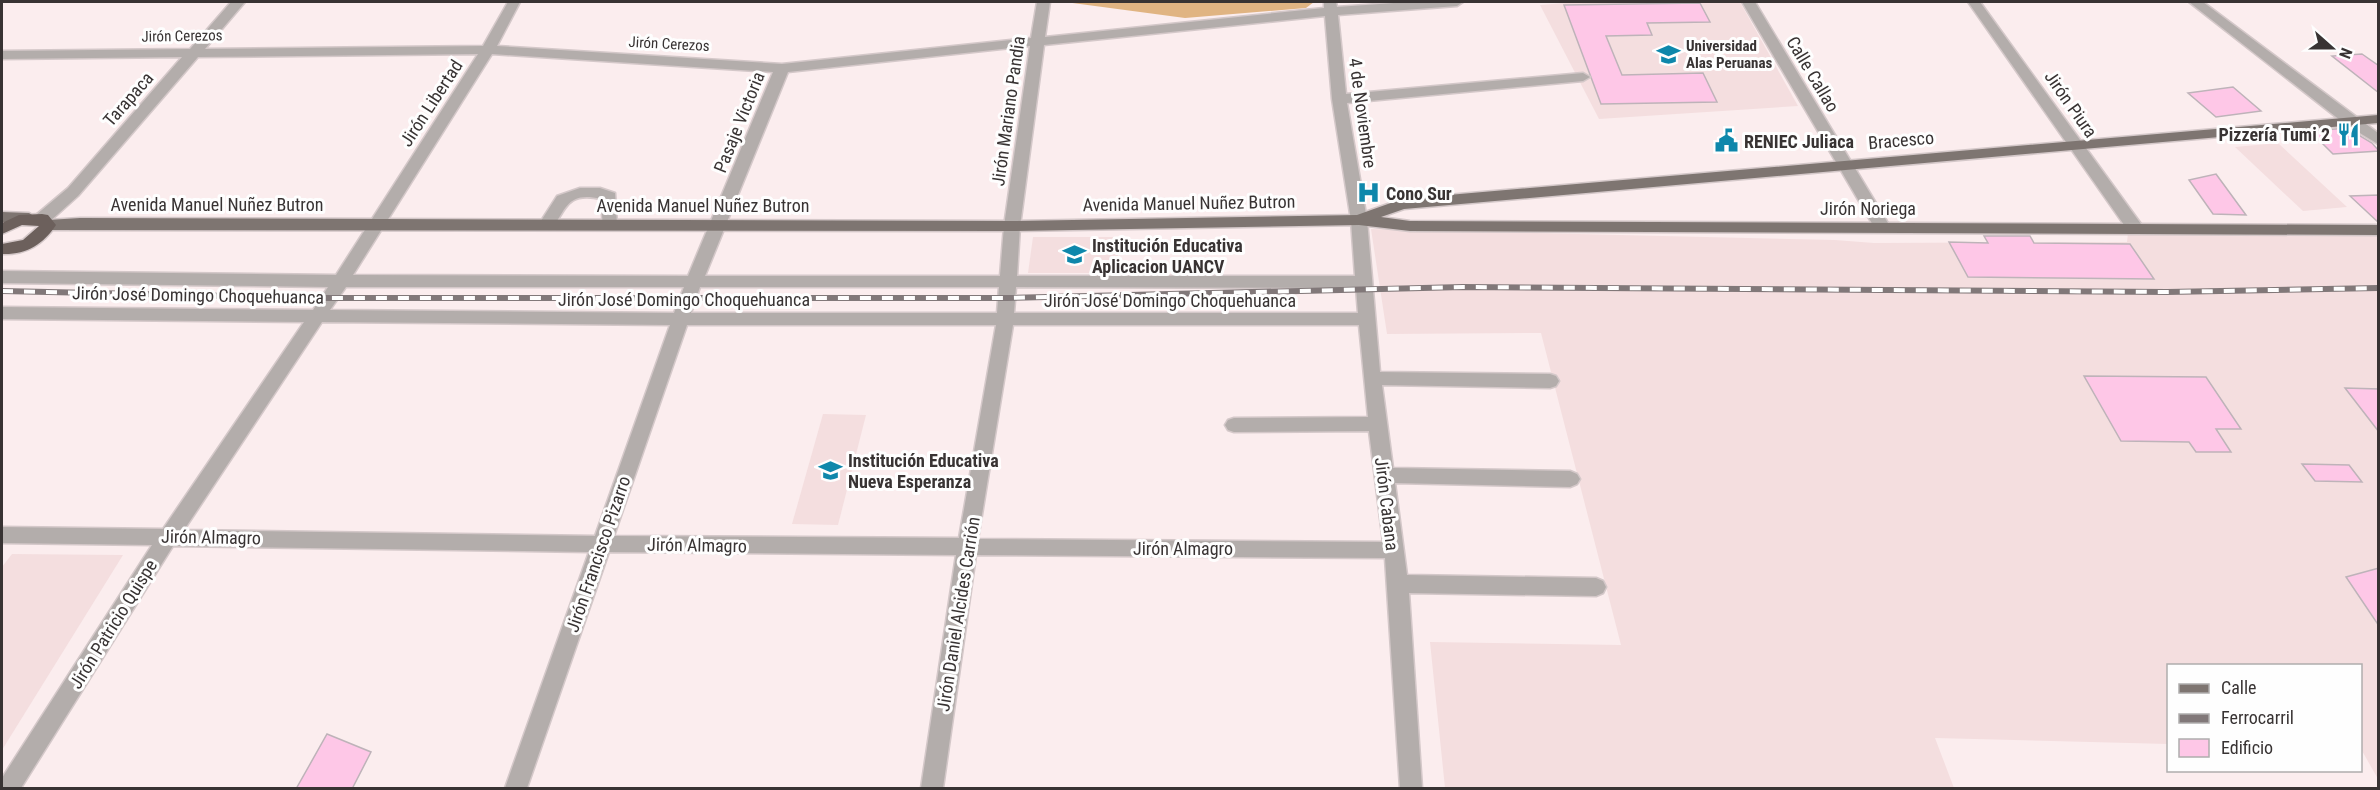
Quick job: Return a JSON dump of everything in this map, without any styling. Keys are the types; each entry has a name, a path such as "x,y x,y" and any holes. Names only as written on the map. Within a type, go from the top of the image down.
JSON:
{"highway":[{"path":"2,267 19,248 39,238 40,221 3,224"},
{"path":"2,249 19,248"}],"main road":[{"name":"Bracesco","path":"1359,220 1402,204 2379,119"},
{"name":"Avenida Manuel Nuñez Butron","path":"40,221 1012,226 1359,220"},
{"name":"Jirón Noriega","path":"1359,220 1410,226 2379,230"}],"street":[{"name":"Tarapaca","path":"40,221 72,192 238,2"},
{"name":"Jirón Libertad","path":"341,281 488,50 514,2"},
{"name":"Jirón Mariano Pandia","path":"1012,226 1043,2"},
{"name":"Jirón Cerezos","path":"2,55 488,50 782,68 1036,42 1331,6 1457,2"},
{"name":"Calle Callao","path":"1748,2 1882,228"},
{"name":"Jirón Piura","path":"1974,2 2135,228"},
{"path":"2195,2 2350,121 2379,139"},
{"name":"4 de Noviembre","path":"1331,6 1339,99 1359,220"},
{"name":"Pasaje Victoria","path":"694,281 782,68"},
{"path":"1339,99 1583,76"},
{"path":"546,224 561,199 571,192 601,194 609,197 609,225"},
{"name":"Jirón Cabana","path":"1359,220 1372,378 1398,585 1411,789"},
{"name":"Jirón Daniel Alcides Carrión","path":"932,789 967,547 1005,320 1012,226"},
{"path":"2,277 1008,284 1365,282"},
{"name":"Jirón Patricio Quispe","path":"8,789 169,536 315,316 341,281"},
{"name":"Jirón Francisco Pizarro","path":"516,789 694,281"},
{"name":"Jirón José Domingo Choquehuanca","path":"2,313 680,319 1367,320"},
{"path":"1372,378 1550,381"},
{"path":"1234,425 1377,424"},
{"path":"1384,475 1570,479"},
{"name":"Jirón Almagro","path":"2,535 602,544 1393,550"},
{"path":"1398,585 1596,587"}],"shaded area":[{"path":"1065,2 1314,2 1306,8 1185,18"},
{"name":"Universidad Alas Peruanas","path":"1579,2 1740,2 1798,106 1599,119 1540,5"},
{"path":"2278,143 2347,207 2303,211 2235,147"},
{"path":"1371,229 1835,240 1874,243 2127,242 2128,233 2378,232 2378,568 2346,577 2378,626 2378,779 2362,751 2362,664 2167,664 2167,744 1935,738 1954,788 1445,788 1430,642 1621,645 1541,333 1387,334"},
{"name":"Institución Educativa Aplicacion UANCV","path":"1033,237 1119,237 1117,273 1028,273"},
{"name":"Institución Educativa Nueva Esperanza","path":"823,414 866,415 838,525 792,524"},
{"path":"12,554 123,555 2,750 2,567"}],"building":[{"path":"1700,3 1710,22 1647,23 1652,35 1606,36 1622,75 1703,73 1717,102 1601,104 1564,5"},
{"path":"2362,54 2379,66 2379,93 2332,56"},
{"path":"2233,87 2261,111 2216,117 2188,93"},
{"path":"2347,128 2372,143 2379,151 2333,154 2310,131"},
{"path":"2216,174 2246,215 2213,214 2189,180"},
{"path":"2379,195 2379,223 2350,196"},
{"path":"1984,236 2030,236 2034,243 2130,244 2154,279 1968,277 1949,242 1988,243"},
{"path":"2084,376 2206,377 2241,429 2216,429 2231,452 2196,452 2189,442 2121,441"},
{"path":"2345,388 2379,389 2379,432"},
{"path":"2302,464 2349,465 2362,482 2315,481"},
{"path":"2379,568 2379,626 2346,577"},
{"path":"327,734 371,752 352,789 296,789"}],"railway":[{"path":"2,291 329,298 1006,298 1463,287 2167,292 2378,288"}],"place":[{"name":"Universidad Alas Peruanas","path":"1668,55"},
{"name":"Pizzería Tumi 2","path":"2348,134"},
{"name":"RENIEC Juliaca","path":"1726,141"},
{"name":"Cono Sur","path":"1368,193"},
{"name":"Institución Educativa Aplicacion UANCV","path":"1074,255"},
{"name":"Institución Educativa Nueva Esperanza","path":"830,470"}]}
